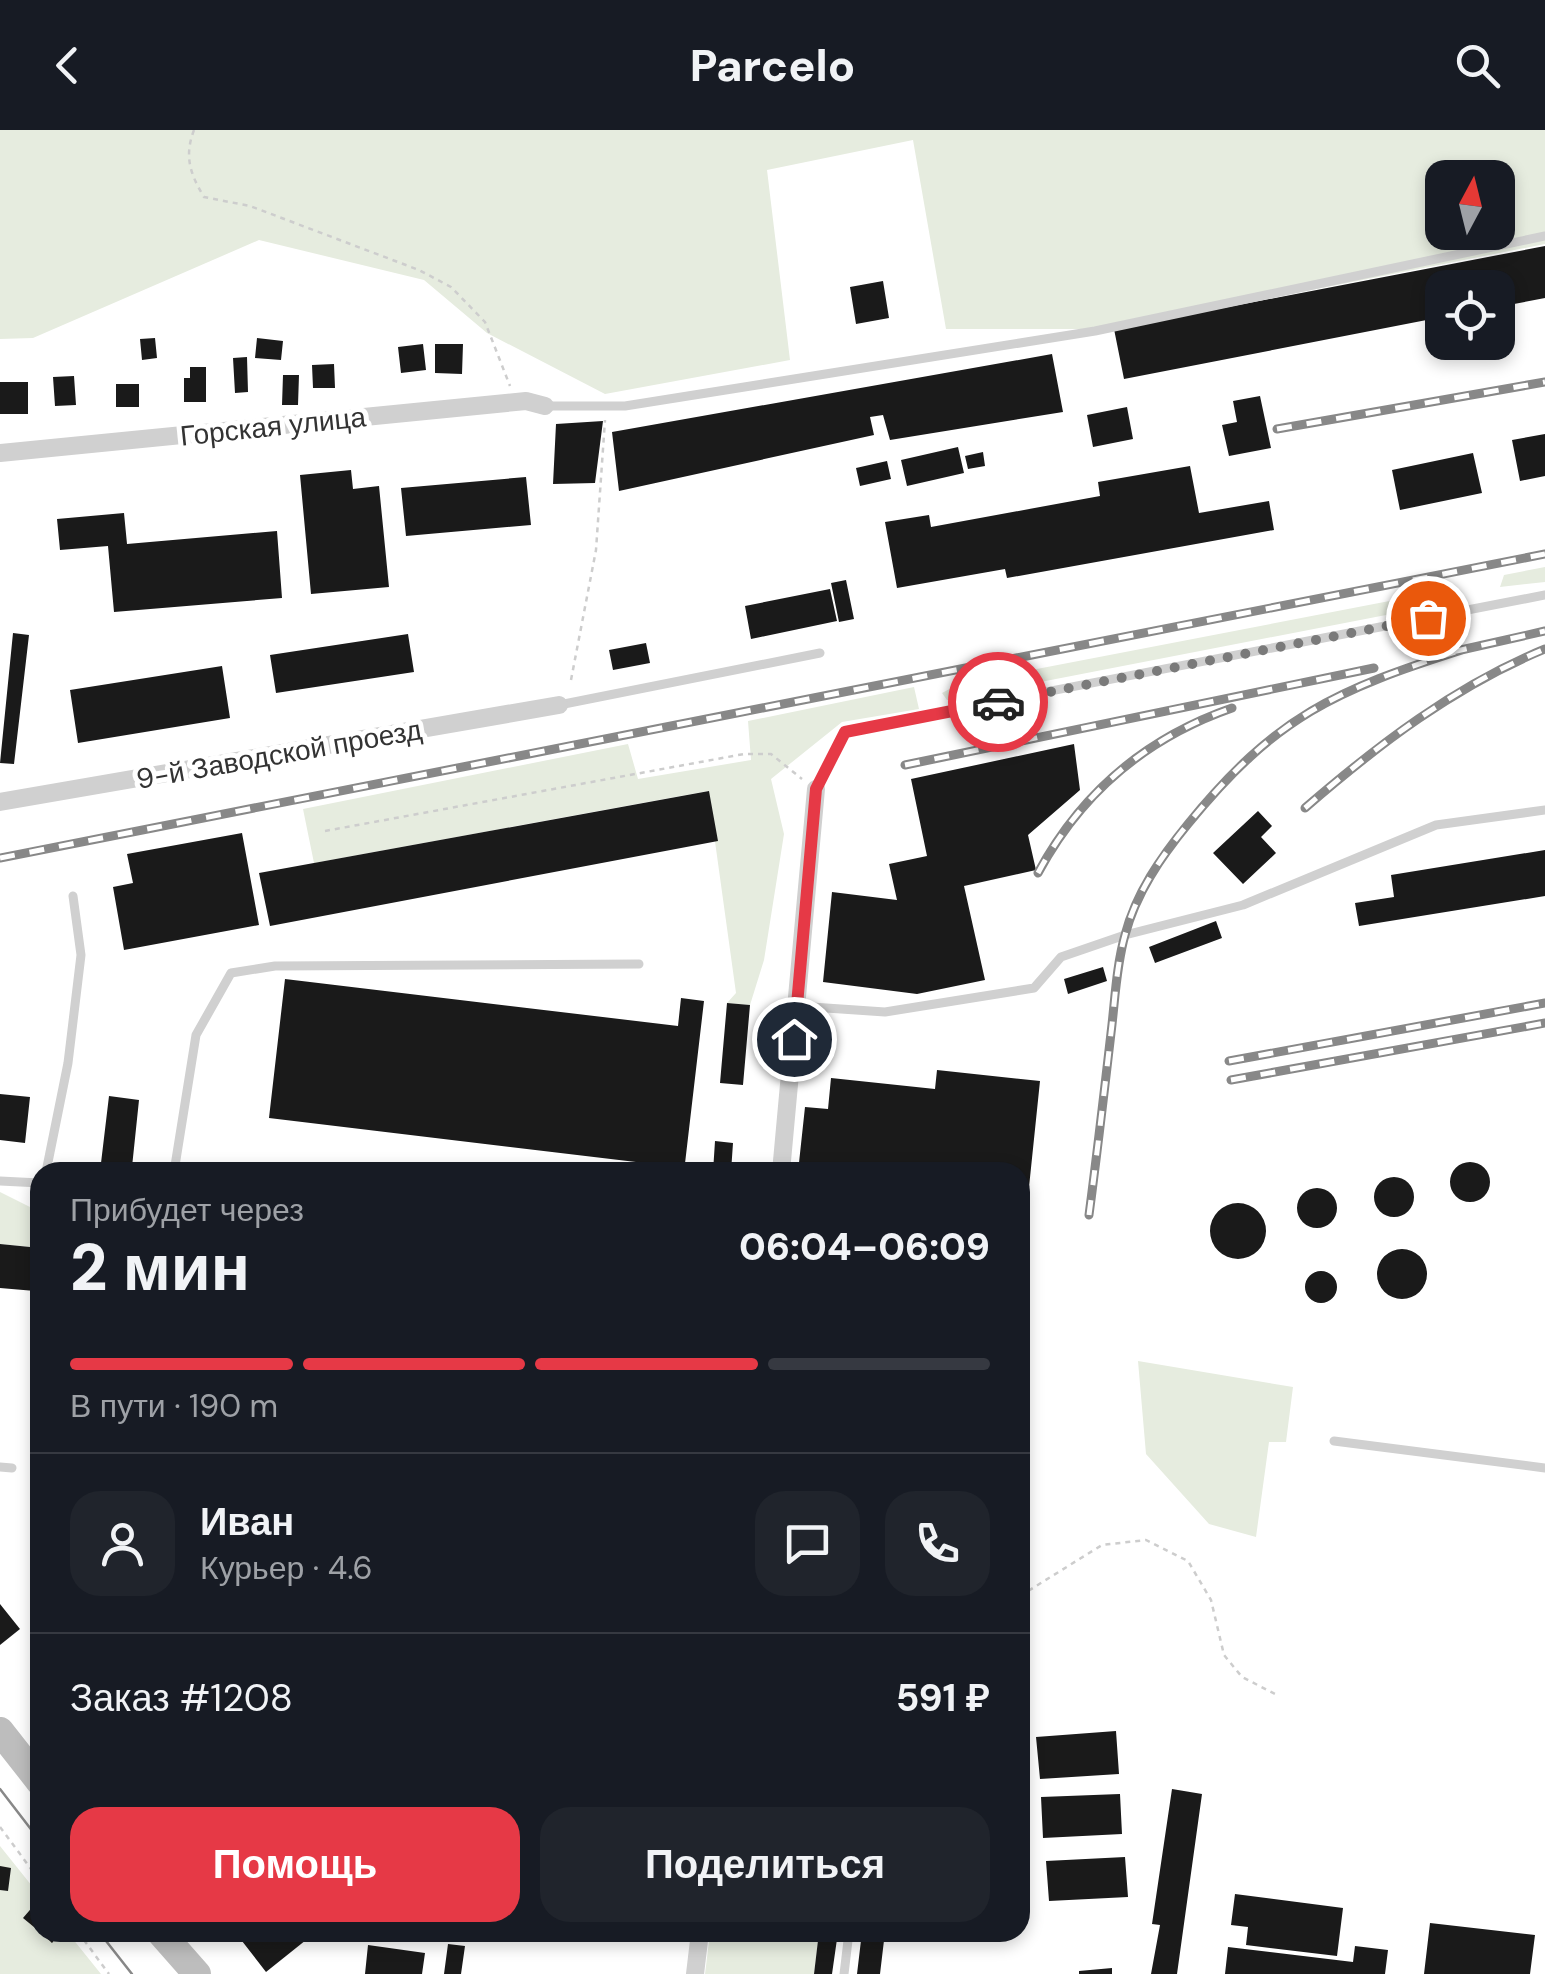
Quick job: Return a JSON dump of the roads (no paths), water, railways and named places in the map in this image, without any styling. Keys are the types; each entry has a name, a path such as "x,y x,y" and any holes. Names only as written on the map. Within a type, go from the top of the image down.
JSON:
{"main road":[{"path":"0,1732 30,1770"},
{"path":"169,1942 197,1974"}],"street":[{"name":"Горская улица","path":"0,454 526,400 545,406"},
{"name":"9-й Заводской проезд","path":"0,802 558,705"},
{"path":"782,1162 816,789"},
{"path":"695,1974 699,1942"}],"lane":[{"path":"545,406 604,406 1095,331 1545,236"},
{"path":"816,789 845,732 1545,596"},
{"path":"558,705 820,653"},
{"path":"798,1006 885,1012 1034,988 1060,957 1125,935 1243,906 1436,825 1545,810"},
{"path":"48,1162 68,1063 81,956 73,896"},
{"path":"176,1162 196,1035 231,973 275,966 638,964"},
{"path":"0,1181 30,1182"},
{"path":"1334,1442 1545,1468"},
{"path":"0,1466 12,1468"},
{"path":"844,1974 848,1942"}],"tram line":[{"path":"0,1789 30,1828"},
{"path":"107,1942 132,1974"}],"railway":[{"path":"1277,429 1545,382"},
{"path":"0,858 1545,554"},
{"path":"1452,652 1545,631"},
{"path":"1089,1215 1122,947 1136,905 1159,863 1220,787 1280,732 1343,694 1465,649"},
{"path":"1305,808 1419,718 1480,680 1545,649"},
{"path":"905,765 1374,668"},
{"path":"1038,873 1074,818 1119,772 1171,735 1232,708"},
{"path":"1229,1061 1545,1003"},
{"path":"1231,1080 1545,1023"}]}
